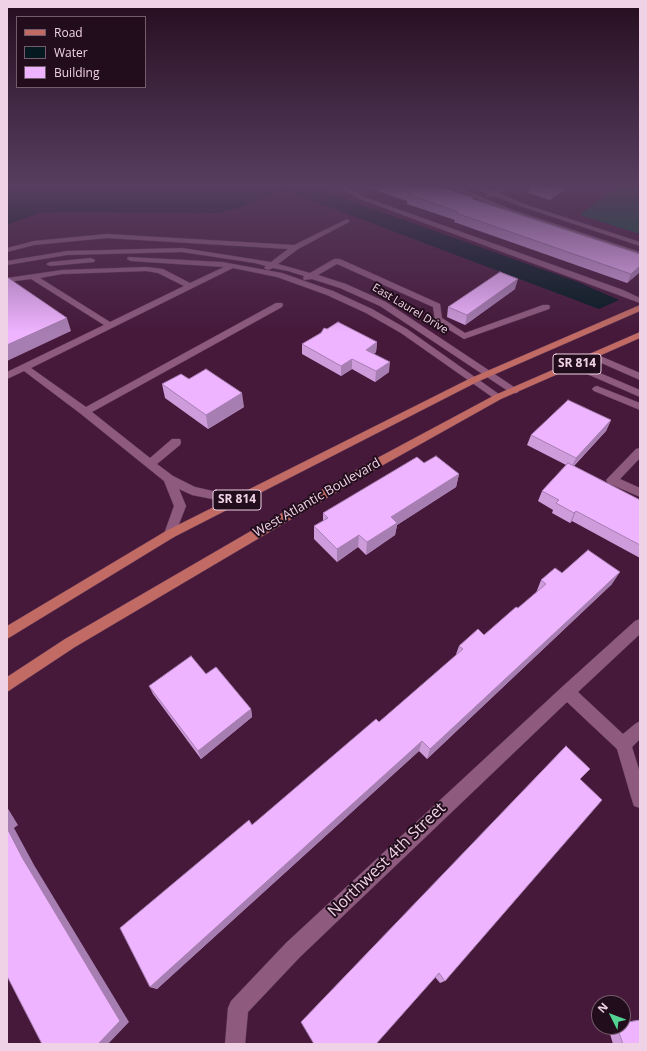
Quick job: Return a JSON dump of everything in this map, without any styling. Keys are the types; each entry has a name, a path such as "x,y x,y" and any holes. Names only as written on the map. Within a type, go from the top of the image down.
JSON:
{"main road":[{"name":"SR 814","path":"7,633 170,534 474,380 640,308"},
{"name":"West Atlantic Boulevard","path":"7,685 70,643 324,492 498,397 640,335"}],"street":[{"path":"263,272 295,246 318,235"},
{"path":"464,235 620,292 640,301"},
{"path":"584,235 640,254"},
{"path":"613,235 640,244"},
{"path":"7,250 34,243 107,236 295,246"},
{"name":"East Laurel Drive","path":"141,254 182,250 255,261 343,286 383,304 514,391"},
{"path":"7,263 67,253 141,254"},
{"path":"7,270 59,262 141,254"},
{"name":"East Laurel Drive","path":"141,254 232,266 279,275 330,293 369,311 404,332 498,397"},
{"path":"301,283 310,276 337,261 437,306 438,319 464,336 546,307"},
{"path":"7,376 232,266"},
{"path":"7,280 92,270 146,269 160,271 189,286"},
{"path":"32,276 109,325"},
{"path":"85,412 279,306"},
{"path":"593,356 640,377"},
{"path":"574,365 640,394"},
{"path":"24,368 85,412 169,479 192,491 217,496 248,494"},
{"path":"597,389 640,407"},
{"path":"150,464 176,442"},
{"path":"640,452 612,480 640,493"},
{"path":"169,479 180,506 170,534"},
{"name":"Northwest 4th Street","path":"235,1044 238,1008 282,962 450,801 640,625"},
{"path":"567,692 623,744 640,800"},
{"path":"623,744 640,729"}],"water":[{"path":"403,235 446,235 578,282 619,300 599,309"}],"building":[{"path":"519,235 582,235 640,254 640,266 631,274"},
{"path":"500,272 518,279 467,315 448,307"},
{"path":"7,277 67,318 7,345"},
{"path":"338,322 377,342 366,350 390,362 376,371 352,359 341,366 302,344 321,333 324,328 327,329"},
{"path":"206,369 242,393 206,415 162,384 181,374 189,379"},
{"path":"568,400 611,420 576,458 531,435"},
{"path":"436,456 459,474 391,517 397,523 367,542 359,535 337,549 314,526 328,518 323,513 417,457 424,463"},
{"path":"568,463 640,500 640,545 576,511 574,513 556,503 559,500 542,491"},
{"path":"588,550 620,572 430,749 422,741 150,987 120,928 249,820 252,825 376,719 379,722 463,649 459,646 478,629 484,635 516,607 518,608 546,584 541,580 555,568 562,573"},
{"path":"191,656 206,674 216,667 251,709 198,751 149,686"},
{"path":"566,746 590,769 580,779 602,800 445,981 439,973 376,1044 314,1044 301,1022"},
{"path":"7,828 23,859 120,1021 98,1044 42,1044 7,976"},
{"path":"640,1020 640,1044 623,1044 620,1035 631,1035 631,1022"}]}
